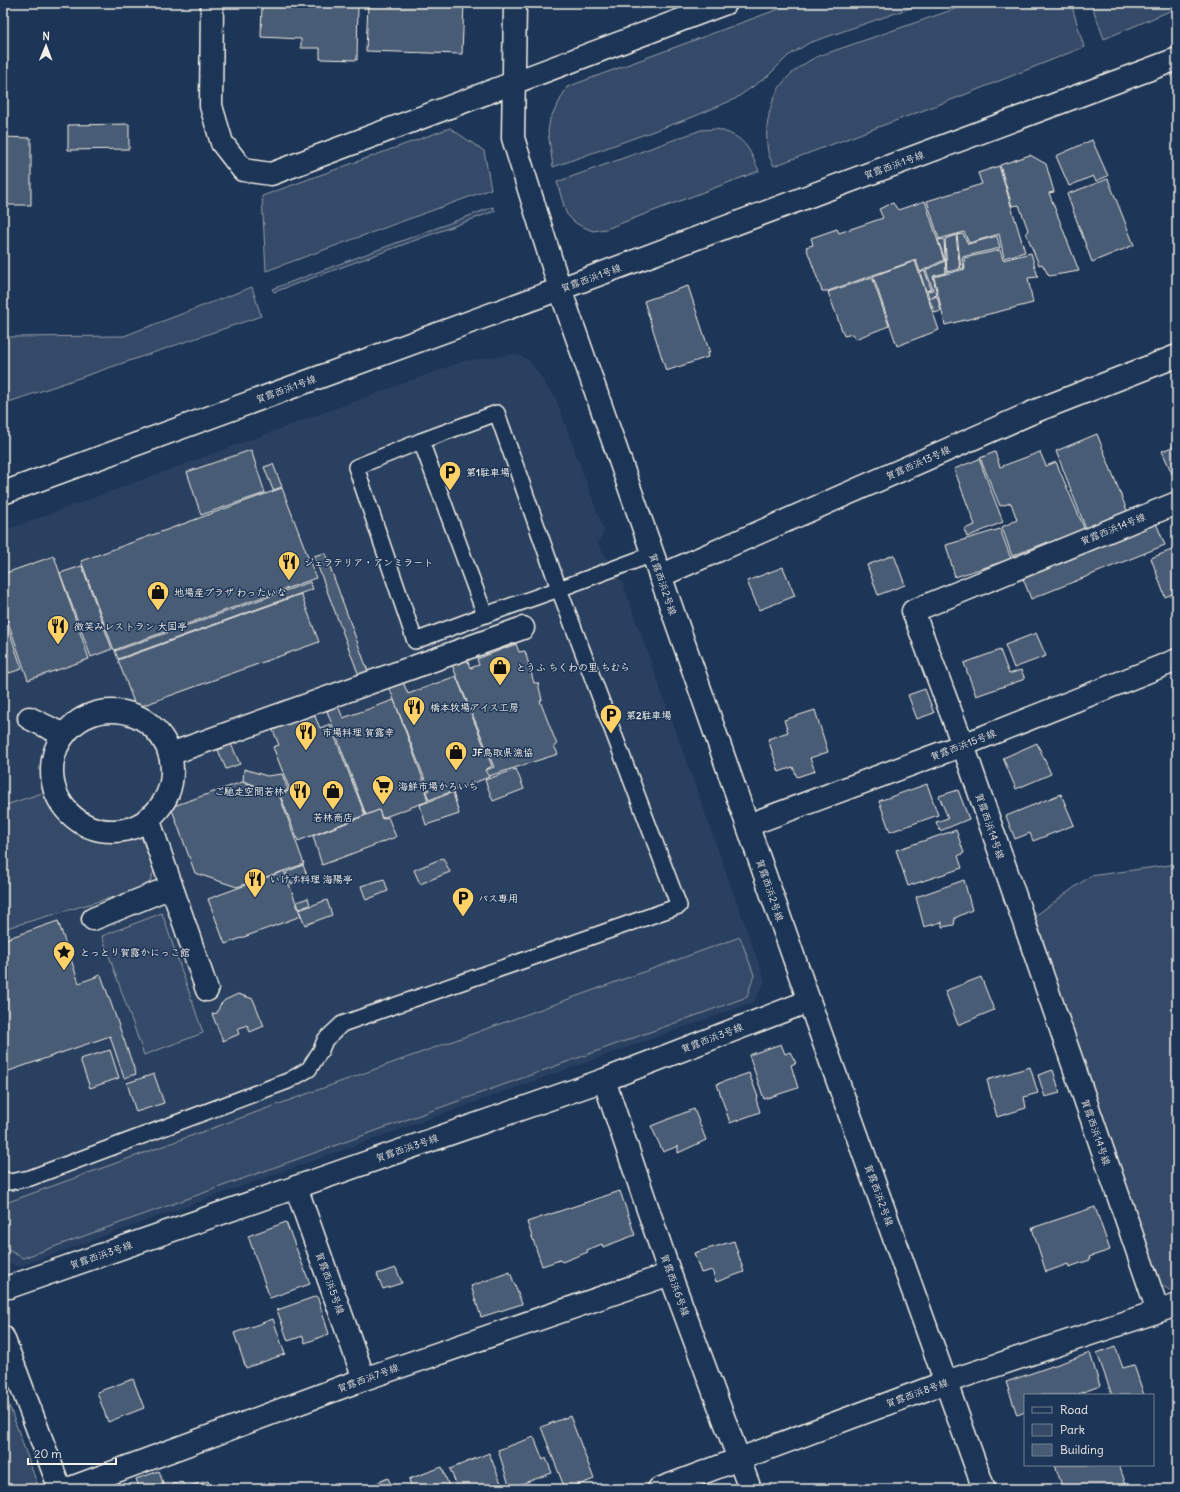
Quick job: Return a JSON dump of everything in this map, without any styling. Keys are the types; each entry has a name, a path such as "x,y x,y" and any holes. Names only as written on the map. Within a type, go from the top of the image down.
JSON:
{"street":[{"path":"212,3 211,106 222,143 243,170 271,174 726,3"},
{"name":"賀露西浜2号線","path":"515,3 513,138 560,289 809,1001 984,1489"},
{"name":"賀露西浜1号線","path":"3,493 560,289 1177,59"},
{"name":"賀露西浜13号線","path":"660,576 1038,410 1177,356"},
{"name":"賀露西浜14号線","path":"1168,1308 913,611 1177,502"},
{"path":"170,754 523,628"},
{"name":"賀露西浜15号線","path":"748,825 963,745 1177,660"},
{"path":"108,711 128,713 146,722 161,736 170,754 172,774 168,794 157,811 141,824 123,830 103,831 85,825 68,813 57,798 51,779 52,760 59,741 64,735 71,726 88,715 108,711"},
{"path":"28,718 64,735"},
{"path":"148,818 207,990"},
{"path":"93,919 171,887"},
{"name":"賀露西浜3号線","path":"3,1286 9,1287 604,1080 809,1001"},
{"name":"賀露西浜6号線","path":"604,1080 670,1274 750,1489"},
{"name":"賀露西浜5号線","path":"296,1187 364,1379"},
{"name":"賀露西浜7号線","path":"68,1489 364,1379 670,1274"},
{"name":"賀露西浜8号線","path":"659,1489 946,1382 1168,1308"},
{"path":"3,1337 60,1489"}],"lane":[{"path":"3,1179 10,1182 30,1178 288,1081 309,1069 321,1050 325,1040 342,1024 678,906 559,589 497,413 356,467 415,641 559,589 652,554"},
{"path":"421,441 485,615"}],"shaded area":[{"path":"515,354 529,360 556,399 604,531 598,544 623,584 765,981 754,1002 18,1267 3,1260 3,531 464,361"}],"green space":[{"path":"795,3 925,3 809,43 788,56 768,76 735,99 693,117 553,167 548,131 550,119 567,87"},
{"path":"972,3 1071,3 1084,47 959,97 774,166 768,154 767,144 767,126 769,116 778,91 793,72 816,57"},
{"path":"1091,3 1177,3 1177,8 1104,39"},
{"path":"450,128 484,151 491,189 266,271 262,196"},
{"path":"716,129 733,135 744,143 752,155 759,171 606,229 593,231 573,221 566,213 557,182 701,130"},
{"path":"493,207 495,211 274,292 272,289"},
{"path":"252,287 261,316 3,404 3,337 124,336"},
{"path":"45,792 53,809 71,827 81,833 103,838 115,838 140,834 154,871 148,887 3,929 3,806"},
{"path":"1177,858 1177,1292 1174,1293 1154,1280 1035,916 1090,876 1170,865"},
{"path":"162,913 203,1033 144,1055 102,936"},
{"path":"740,937 754,975 747,997 23,1258 6,1249 3,1239 3,1204"},
{"path":"3,1388 39,1489 3,1489"}],"building":[{"path":"262,3 358,3 357,60 320,59 320,48 301,48 301,39 261,37"},
{"path":"368,3 464,3 462,54 366,51"},
{"path":"129,124 129,149 68,150 68,125"},
{"path":"3,137 31,138 31,205 3,205"},
{"path":"1092,140 1108,176 1096,181 1093,176 1069,186 1056,156"},
{"path":"1030,155 1046,164 1054,192 1049,193 1079,271 1049,276 1042,264 1039,265 1026,233 1028,230 1019,205 1012,206 1000,165"},
{"path":"999,166 1025,252 1004,258 999,234 969,243 964,232 939,239 927,201 982,184 978,173"},
{"path":"1108,179 1134,245 1092,262 1067,194"},
{"path":"925,201 944,260 920,272 916,260 828,291 822,291 806,247 813,245 811,238 837,229 839,233 883,218 879,209 893,203 898,210"},
{"path":"963,234 968,244 997,236 1000,248 962,257 964,269 961,269 957,235"},
{"path":"956,235 960,269 947,272 945,239"},
{"path":"944,239 946,273 933,276 937,295 929,298 927,291 933,290 926,270 945,261 938,240"},
{"path":"1000,250 1003,260 1031,253 1038,277 1028,278 1033,303 945,325 934,277 965,269 964,258"},
{"path":"915,261 939,330 897,346 873,276"},
{"path":"925,271 931,289 926,291 920,273"},
{"path":"872,277 889,326 855,339 853,334 844,336 828,292"},
{"path":"688,286 710,353 707,353 708,357 666,371 644,301"},
{"path":"937,296 941,311 935,313 929,299"},
{"path":"1097,434 1128,513 1086,529 1056,451"},
{"path":"1177,445 1177,485 1162,451"},
{"path":"251,450 265,493 201,515 187,472"},
{"path":"995,452 1000,467 1040,452 1046,466 1056,462 1087,535 1052,549 1048,542 1012,556 1002,527 1017,520 1011,503 1000,506 980,458"},
{"path":"979,459 1003,522 967,537 964,529 975,525 954,469"},
{"path":"273,464 282,487 273,490 264,467"},
{"path":"282,488 316,578 114,650 81,561"},
{"path":"1156,523 1165,545 1031,599 1022,576"},
{"path":"1000,529 1011,559 955,577 946,545"},
{"path":"1177,548 1177,592 1165,597 1151,558"},
{"path":"325,553 370,677 361,681 314,556"},
{"path":"894,555 905,585 878,595 867,565"},
{"path":"54,556 89,659 28,680 3,607 3,574"},
{"path":"82,566 112,649 91,657 60,573"},
{"path":"783,567 795,596 759,610 747,581"},
{"path":"310,582 313,589 118,659 115,651"},
{"path":"301,594 319,642 136,708 118,660"},
{"path":"3,613 22,669 9,673 3,657"},
{"path":"1036,633 1046,656 1014,668 1005,645"},
{"path":"516,644 519,652 525,651 534,683 538,683 542,700 540,701 557,745 554,746 558,754 489,776 486,770 494,767 452,665 467,659 470,668 479,665 477,659"},
{"path":"1000,650 1009,674 1021,670 1025,679 976,696 964,663"},
{"path":"456,676 492,766 485,770 489,777 429,800 426,792 429,790 389,687 403,682 408,694"},
{"path":"925,689 934,713 917,719 908,695"},
{"path":"394,700 427,790 425,791 428,801 382,818 379,810 366,815 327,711 338,706 343,718"},
{"path":"815,710 828,752 810,758 815,771 797,777 793,767 779,772 768,739 788,732 784,720"},
{"path":"314,714 320,728 330,724 365,815 298,841 280,795 290,790 273,747 279,745 273,730"},
{"path":"1037,743 1051,774 1016,789 1003,758"},
{"path":"231,744 240,764 226,769 218,750"},
{"path":"244,769 267,776 282,774 288,790 279,794 243,781"},
{"path":"516,769 524,789 493,801 485,780"},
{"path":"242,782 279,794 304,864 237,887 195,873 171,807"},
{"path":"927,784 938,815 890,832 879,801"},
{"path":"958,790 969,819 940,831 936,822 948,818 939,796"},
{"path":"453,792 459,814 426,825 420,805"},
{"path":"1061,794 1074,825 1033,841 1030,833 1015,839 1006,816"},
{"path":"379,810 382,819 388,817 396,837 322,865 313,836"},
{"path":"956,830 964,853 958,856 962,868 908,886 896,850"},
{"path":"443,858 450,872 420,884 414,870"},
{"path":"303,865 308,878 291,884 286,872"},
{"path":"284,871 301,916 225,944 208,899"},
{"path":"384,879 388,891 366,900 361,886"},
{"path":"964,880 972,910 955,918 954,925 942,927 942,922 924,927 916,897"},
{"path":"308,898 310,905 299,909 297,902"},
{"path":"327,900 332,915 305,925 299,910"},
{"path":"58,921 79,983 101,975 136,1074 124,1078 110,1036 3,1073 3,940"},
{"path":"981,977 994,1010 958,1025 945,991"},
{"path":"238,994 253,999 264,1026 250,1032 247,1025 237,1029 239,1034 223,1041 212,1014 217,1013 220,1005 225,1000"},
{"path":"781,1044 785,1054 790,1052 796,1063 791,1065 798,1088 764,1099 749,1055"},
{"path":"110,1050 119,1078 90,1088 80,1059"},
{"path":"1030,1067 1038,1093 1024,1097 1026,1108 997,1117 987,1080"},
{"path":"1053,1070 1060,1093 1045,1097 1038,1075"},
{"path":"749,1073 758,1097 756,1099 760,1112 730,1123 717,1084"},
{"path":"154,1074 164,1103 136,1112 127,1083"},
{"path":"694,1109 706,1140 678,1153 678,1146 663,1152 651,1126"},
{"path":"620,1191 635,1235 603,1247 602,1244 587,1250 588,1252 562,1262 560,1260 542,1266 527,1222"},
{"path":"1095,1207 1110,1250 1089,1257 1090,1260 1069,1267 1068,1264 1046,1272 1032,1228"},
{"path":"286,1222 310,1284 270,1298 248,1236"},
{"path":"734,1241 744,1272 716,1282 712,1270 701,1273 694,1253"},
{"path":"396,1268 402,1283 383,1289 377,1274"},
{"path":"510,1272 522,1304 481,1317 471,1286"},
{"path":"317,1296 329,1334 305,1343 303,1336 288,1341 277,1310"},
{"path":"273,1319 285,1354 246,1368 234,1333"},
{"path":"1115,1346 1123,1368 1134,1365 1144,1394 1112,1394 1097,1353"},
{"path":"1090,1353 1100,1386 1078,1394 1024,1394 1024,1412 1017,1415 1006,1382"},
{"path":"133,1379 144,1408 108,1422 97,1392"},
{"path":"570,1416 594,1479 565,1489 541,1427"},
{"path":"534,1437 543,1460 546,1458 552,1473 510,1488 498,1450"},
{"path":"489,1453 501,1483 485,1489 458,1489 450,1469"},
{"path":"1055,1466 1119,1466 1126,1485 1121,1486 1122,1489 1063,1489"},
{"path":"442,1467 450,1489 412,1489 409,1479"},
{"path":"159,1471 165,1489 140,1489 136,1479"},
{"path":"388,1478 393,1489 363,1489"},
{"path":"208,1481 211,1489 172,1489 172,1484 182,1482 185,1487"}],"place":[{"name":"第1駐車場","path":"450,492"},
{"name":"ジェラテリア・アンミラート","path":"289,582"},
{"name":"地場産プラザ わったいな","path":"158,612"},
{"name":"微笑みレストラン 大国亭","path":"58,646"},
{"name":"とうふ ちくわの里 ちむら","path":"500,686"},
{"name":"橋本牧場アイス工房","path":"414,726"},
{"name":"第2駐車場","path":"611,734"},
{"name":"市場料理 賀露幸","path":"306,752"},
{"name":"JF鳥取県漁協","path":"456,772"},
{"name":"海鮮市場かろいち","path":"383,806"},
{"name":"ご馳走空間若林","path":"300,810"},
{"name":"若林商店","path":"333,810"},
{"name":"いけす料理 海陽亭","path":"255,898"},
{"name":"バス専用","path":"463,918"},
{"name":"とっとり賀露かにっこ館","path":"64,972"}]}
